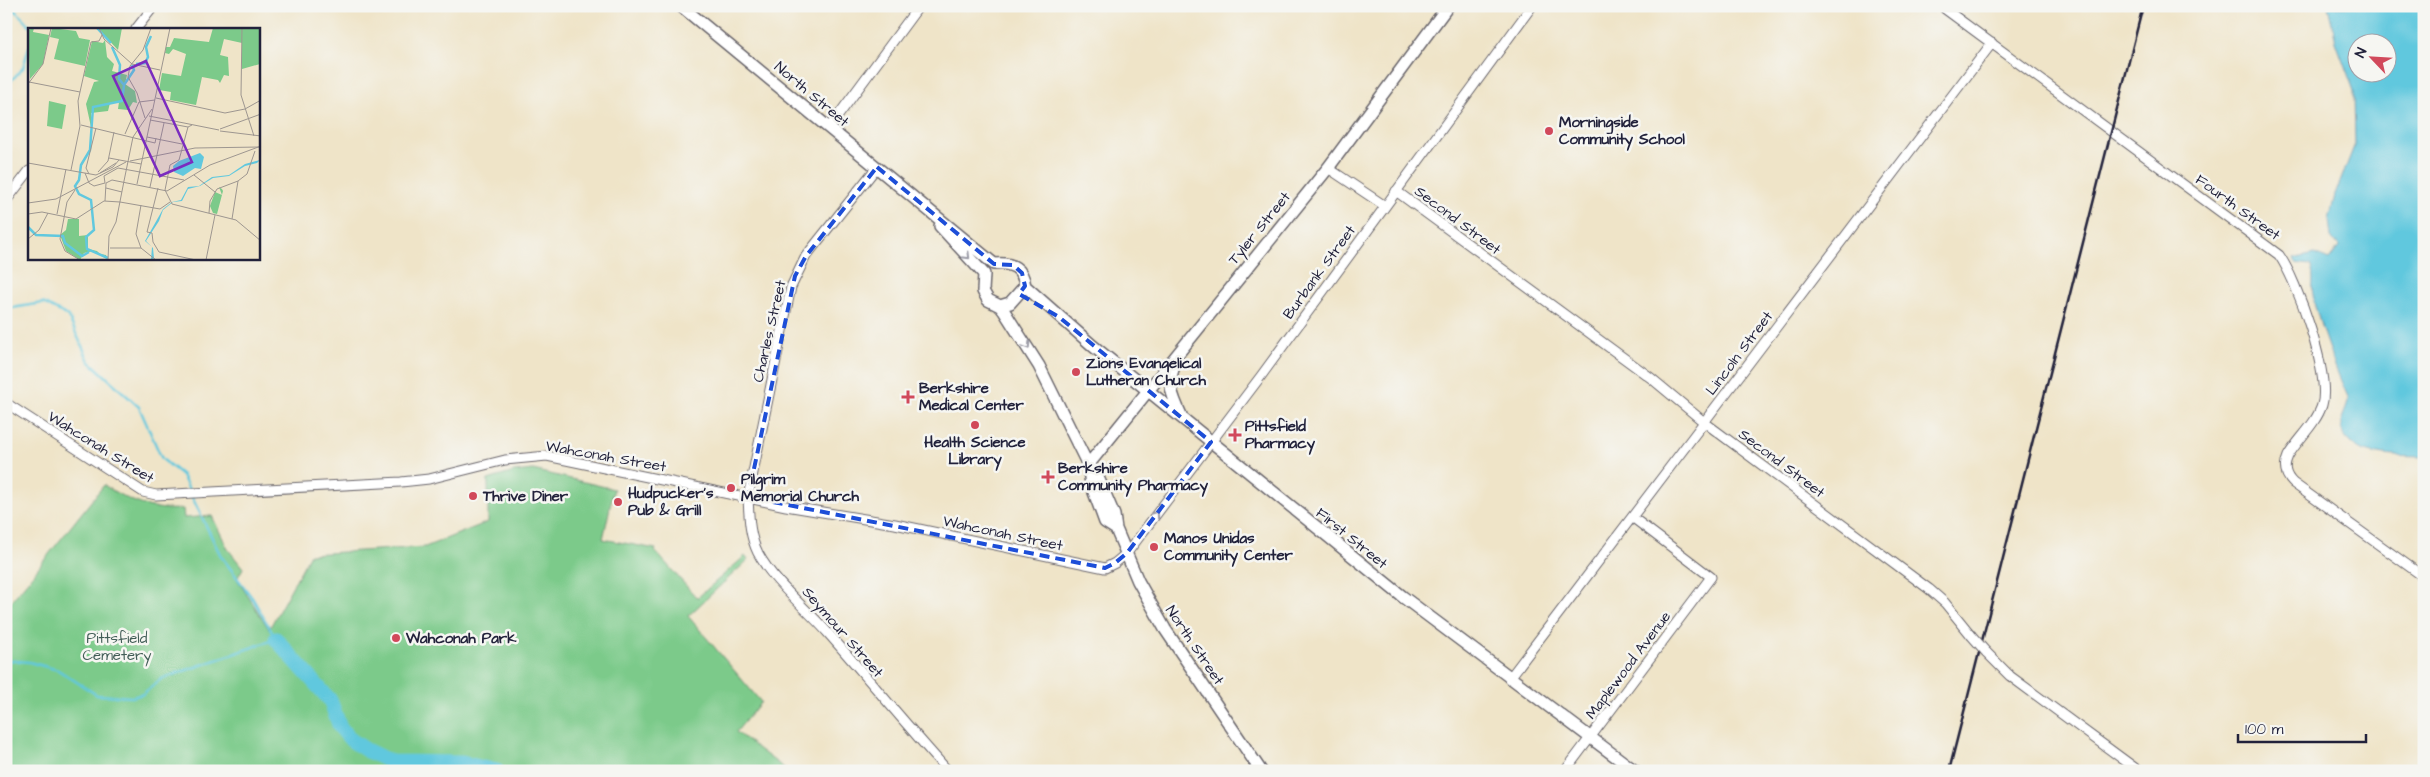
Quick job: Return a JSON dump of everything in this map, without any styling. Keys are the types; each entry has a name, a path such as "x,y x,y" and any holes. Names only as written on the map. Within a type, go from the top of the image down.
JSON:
{"main road":[{"name":"North Street","path":"681,6 994,264"},
{"name":"Tyler Street","path":"1088,465 1149,392 1328,168 1448,6"},
{"name":"North Street","path":"923,205 984,274 983,291 988,300 1000,306 1040,366 1088,465 1091,484 1105,522 1116,529 1138,582 1165,630 1261,771"},
{"path":"984,274 994,264 1005,262 1022,272 1022,290 1010,303 1000,306"},
{"name":"First Street","path":"1022,290 1059,317 1403,598 1509,679 1635,771"},
{"path":"1182,350 1171,374 1170,388 1183,419"}],"street":[{"path":"137,28 154,6"},
{"path":"829,128 919,6"},
{"name":"Burbank Street","path":"1127,553 1532,6"},
{"name":"Fourth Street","path":"1946,7 2279,255 2292,280 2308,324 2324,385 2321,409 2289,454 2286,463 2286,474 2294,483 2424,577"},
{"name":"Lincoln Street","path":"1509,679 1992,43"},
{"name":"Charles Street","path":"748,497 795,276 806,256 877,167"},
{"path":"1328,168 1384,206"},
{"path":"6,201 28,172"},
{"name":"Second Street","path":"1396,191 1650,378 1704,422 1929,589 1945,603 1971,636 2010,676 2138,771"},
{"name":"Wahconah Street","path":"6,403 143,492 156,495 410,481 429,479 505,460 547,456 835,515 895,524 1105,568 1115,563 1127,553"},
{"name":"Seymour Street","path":"748,497 749,526 754,545 770,572 828,633 889,706 948,771"},
{"name":"Maplewood Avenue","path":"1565,771 1711,577 1632,517"}],"highlighted area":[{"path":"877,167 994,264 1013,265 1022,273 1025,286 1019,294 1059,317 1211,442 1127,553 1115,563 1105,568 748,497 795,276 806,256"}],"green space":[{"name":"Wahconah Park","path":"533,470 614,489 603,539 656,549 655,551 697,598 745,556 748,560 688,616 761,702 736,732 788,771 6,771 6,608 104,485 141,504 151,507 183,509 184,518 212,516 228,549 243,568 237,579 269,629 310,554 425,547 488,522 488,480 514,472"}],"water":[{"path":"2328,6 2424,6 2424,457 2376,454 2353,445 2345,437 2341,423 2348,397 2333,362 2317,314 2313,297 2312,269 2310,265 2296,263 2294,259 2314,254 2329,260 2339,247 2331,237 2329,220 2335,195 2355,144 2354,91 2351,82 2398,82 2398,32 2348,32 2348,75 2336,42"}],"waterway":[{"path":"11,6 32,28"},
{"path":"6,86 23,68 28,50"},
{"path":"6,309 43,303 68,316 89,361 139,407 162,459 182,475 189,490"},
{"path":"6,660 29,662 58,670 97,695 132,697 143,694 161,679 276,639 253,599 221,556 191,495"},
{"path":"276,639 330,700 340,727 351,740 366,750 391,762 462,763 497,771"}],"railway":[{"path":"1949,771 2143,6"}],"place":[{"name":"Morningside Community School","path":"1549,131"},
{"name":"Zions Evangelical Lutheran Church","path":"1076,372"},
{"name":"Berkshire Medical Center","path":"908,397"},
{"name":"Health Science Library","path":"975,425"},
{"name":"Pittsfield Pharmacy","path":"1235,435"},
{"name":"Berkshire Community Pharmacy","path":"1048,477"},
{"name":"Pilgrim Memorial Church","path":"731,488"},
{"name":"Thrive Diner","path":"473,496"},
{"name":"Hudpucker's Pub & Grill","path":"618,502"},
{"name":"Manos Unidas Community Center","path":"1154,547"},
{"name":"Wahconah Park","path":"396,638"}],"park label":[{"name":"Pittsfield Cemetery","path":"117,646"}]}
